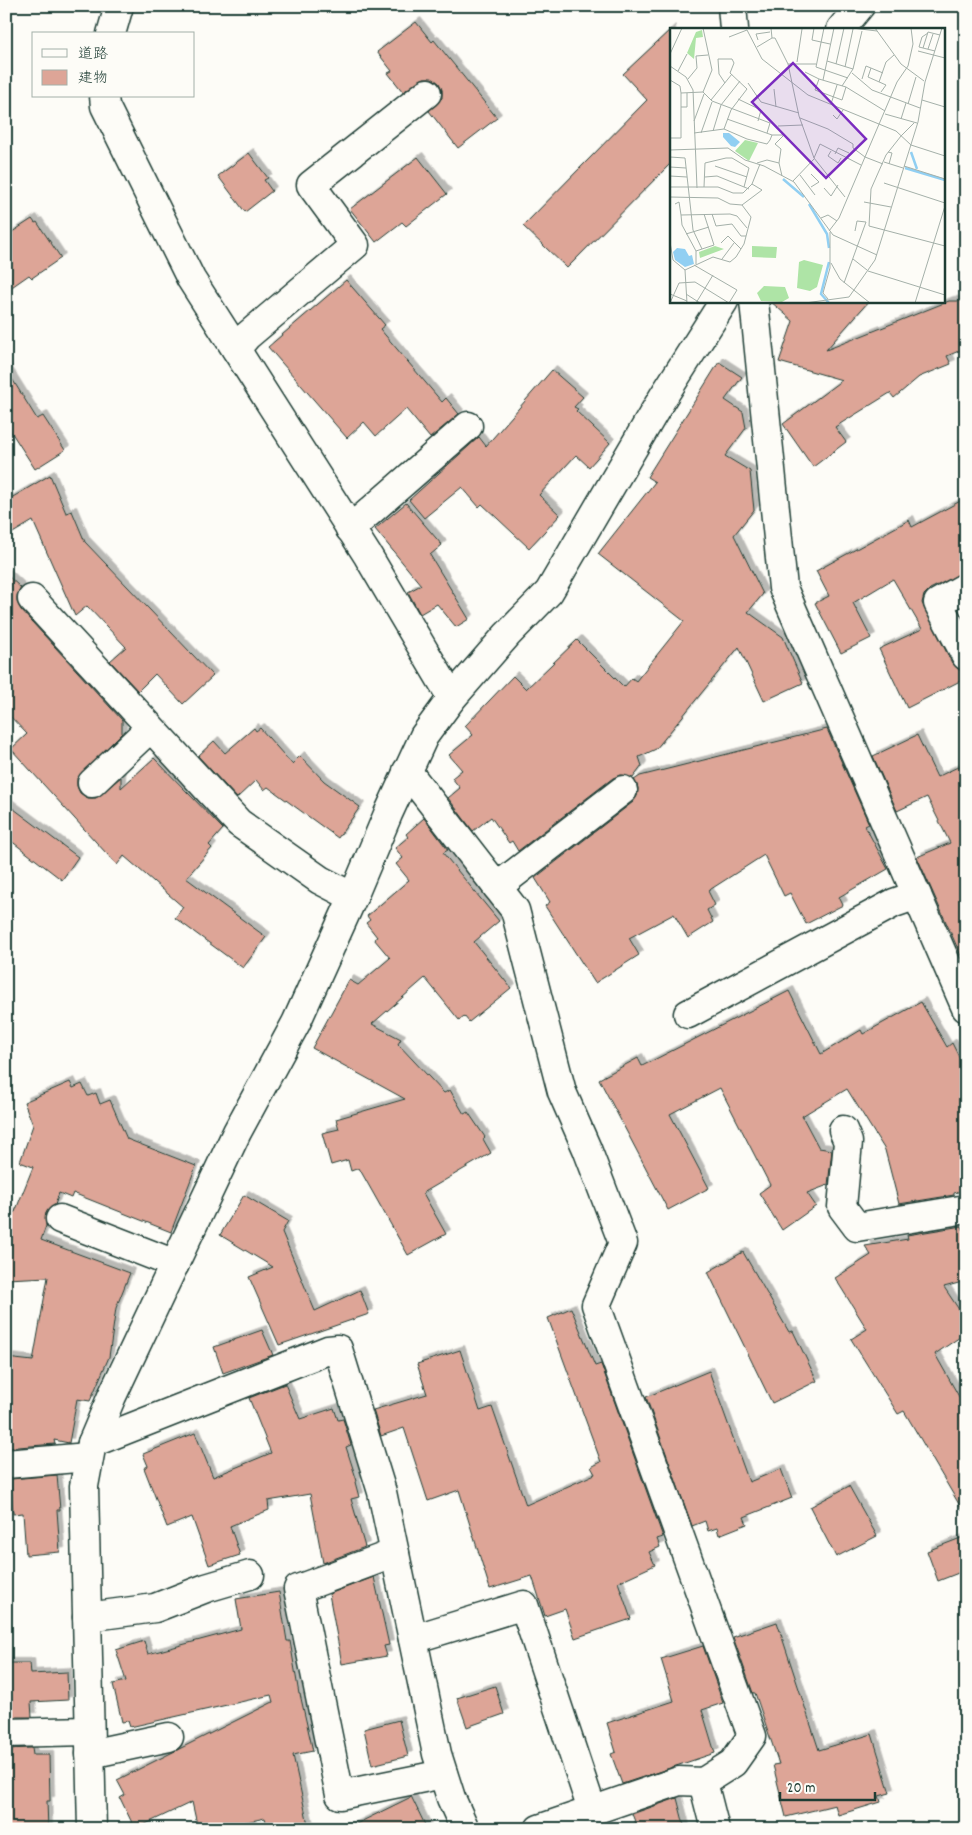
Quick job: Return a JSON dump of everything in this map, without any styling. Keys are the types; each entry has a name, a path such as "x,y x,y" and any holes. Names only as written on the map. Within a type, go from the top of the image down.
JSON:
{"street":[{"path":"112,32 119,6"},
{"path":"732,6 734,28"},
{"path":"842,28 860,6"},
{"path":"236,349 247,336 354,245 311,185 427,93"},
{"path":"104,98 106,106 134,166 191,279 350,528 452,698"},
{"path":"92,1829 84,1486 90,1450 112,1396 237,1132 296,1023 353,897 406,771 424,736 452,698 507,635 549,592 663,397 723,302"},
{"path":"754,302 783,588 916,895 957,966 966,1008"},
{"path":"350,528 468,426"},
{"path":"966,588 938,603 966,656"},
{"path":"32,599 239,823 320,880 353,897"},
{"path":"92,783 150,728"},
{"path":"406,771 515,910 562,1092 587,1149 623,1243 596,1305 752,1736 733,1762 703,1782 679,1781 539,1829"},
{"path":"497,887 623,790"},
{"path":"688,1014 894,903 916,895"},
{"path":"843,1130 848,1142 842,1207 857,1228 966,1209"},
{"path":"60,1218 175,1264"},
{"path":"6,1464 90,1450 338,1349 378,1476 412,1639 443,1774 465,1829"},
{"path":"395,1553 298,1589 340,1795 443,1774"},
{"path":"87,1617 155,1608 206,1588 250,1575"},
{"path":"412,1639 524,1605 592,1810"},
{"path":"6,1733 89,1743 169,1737"},
{"path":"703,1782 715,1829"}],"building":[{"path":"416,22 432,42 434,40 497,118 458,148 429,111 442,98 442,90 439,83 432,78 424,78 403,92 388,73 392,71 377,52"},
{"path":"670,30 670,164 567,268 523,226 647,100 623,74"},
{"path":"249,153 268,178 264,180 272,191 245,212 218,176"},
{"path":"418,157 447,194 406,226 402,222 376,242 350,209"},
{"path":"32,219 35,223 37,222 61,258 32,278 29,275 6,291 6,236"},
{"path":"346,280 385,325 380,329 442,402 446,398 459,414 430,438 406,409 376,436 364,422 347,438 268,347"},
{"path":"949,301 966,301 966,348 947,356 951,364 919,377 894,398 890,393 835,427 846,442 813,467 783,424 842,380 779,362 793,321 771,302 868,302 826,350"},
{"path":"719,362 742,377 725,400 743,412 746,428 725,456 750,471 754,510 734,535 763,594 748,612 783,637 803,683 764,701 739,647 656,749 639,757 642,766 633,778 621,775 613,778 518,851 512,841 509,843 491,817 473,831 448,798 460,788 452,778 462,770 449,755 473,735 465,726 513,676 526,689 577,640 624,687 632,678 636,681 684,621 598,554 655,482 647,477"},
{"path":"6,369 37,419 43,416 65,450 35,469 6,424"},
{"path":"552,370 583,397 574,407 578,409 576,411 610,443 589,467 576,455 539,495 560,515 529,548 482,504 479,507 462,487 424,518 409,500 479,437 486,446"},
{"path":"50,475 66,513 72,511 85,542 213,676 183,704 155,674 138,691 110,661 126,647 87,606 75,616 33,521 6,537 6,501"},
{"path":"966,498 966,571 930,589 924,595 922,603 952,663 958,669 966,672 966,678 907,708 879,649 922,629 893,579 853,603 871,638 841,653 815,603 829,596 816,571 909,520 912,527"},
{"path":"406,503 442,545 430,555 469,619 456,627 437,604 420,614 408,592 421,585 375,529"},
{"path":"6,574 21,588 17,595 17,602 21,610 122,720 122,733 77,778 77,786 80,793 88,798 96,798 121,777 121,788 154,758 223,829 209,845 212,848 186,878 266,937 243,968 175,918 183,907 124,856 117,865 11,749 27,734 6,712"},
{"path":"254,728 256,731 260,728 292,764 300,756 324,781 360,807 338,838 268,787 264,790 256,780 237,798 198,756 214,741 225,753"},
{"path":"827,729 869,824 865,826 888,869 839,897 843,905 806,924 790,893 784,896 764,855 708,891 715,905 707,910 713,922 688,938 674,914 629,938 639,955 595,983 545,906 550,902 535,878 633,802 637,796 638,788 634,780 640,776"},
{"path":"917,735 937,777 966,763 966,967 917,857 950,843 927,797 897,811 873,756"},
{"path":"6,803 78,857 62,880 6,837"},
{"path":"424,818 448,850 443,853 499,921 474,942 511,988 469,1022 464,1016 459,1020 425,978 372,1024 401,1039 398,1044 444,1093 450,1090 464,1114 468,1112 485,1137 483,1139 491,1153 423,1193 446,1234 408,1255 359,1168 351,1171 348,1160 331,1165 322,1133 339,1129 336,1119 405,1099 312,1048 349,980 358,985 390,958 374,939 377,937 366,923 370,920 367,916 409,880 396,864 403,858 395,848 408,837 406,834"},
{"path":"789,991 821,1054 861,1030 863,1034 921,1002 947,1047 952,1043 966,1071 966,1190 954,1193 954,1195 899,1204 885,1150 847,1089 802,1116 819,1148 832,1150 828,1185 807,1193 816,1206 782,1230 759,1193 770,1185 720,1088 670,1114 709,1188 668,1210 599,1079 638,1058 642,1066"},
{"path":"70,1082 73,1088 82,1084 88,1096 96,1093 100,1104 110,1100 127,1139 196,1166 171,1232 73,1193 71,1198 59,1193 55,1205 46,1213 46,1226 41,1240 130,1273 116,1308 109,1357 90,1401 77,1399 69,1443 54,1440 55,1444 6,1448 6,1358 33,1361 48,1277 6,1279 6,1213 15,1212 33,1167 20,1162 33,1125 24,1102"},
{"path":"244,1195 288,1221 282,1232 315,1311 360,1290 369,1314 279,1345 249,1277 273,1267 220,1235"},
{"path":"962,1226 966,1240 966,1281 944,1287 966,1320 966,1333 935,1354 966,1409 966,1516 904,1411 898,1414 851,1339 867,1329 835,1278 871,1255 865,1246 908,1239 907,1235"},
{"path":"743,1252 789,1332 793,1331 817,1381 772,1403 708,1272"},
{"path":"571,1308 595,1366 601,1364 663,1537 657,1539 660,1547 649,1552 655,1565 618,1582 631,1619 575,1638 565,1609 545,1616 532,1576 490,1589 459,1490 428,1501 404,1428 381,1436 373,1410 427,1394 417,1364 460,1350 480,1411 492,1407 526,1505 595,1474 591,1467 601,1462 548,1318"},
{"path":"262,1330 273,1355 223,1373 214,1347"},
{"path":"709,1371 749,1482 781,1469 792,1498 744,1517 747,1524 719,1535 717,1528 708,1531 705,1521 692,1526 646,1397"},
{"path":"285,1384 300,1419 334,1408 338,1420 343,1419 351,1445 346,1447 357,1481 355,1482 359,1497 351,1499 365,1547 323,1563 310,1494 268,1501 269,1510 230,1526 240,1555 209,1565 192,1517 167,1527 144,1468 148,1466 143,1454 195,1433 213,1477 271,1453 249,1398"},
{"path":"57,1475 60,1510 57,1510 60,1552 26,1555 23,1513 13,1514 11,1479"},
{"path":"849,1486 877,1536 836,1557 810,1507"},
{"path":"966,1536 966,1570 938,1581 927,1551"},
{"path":"374,1577 389,1645 384,1646 387,1656 342,1664 329,1594"},
{"path":"279,1592 287,1641 290,1641 299,1694 313,1751 293,1755 309,1829 268,1829 265,1818 214,1829 198,1829 192,1802 135,1829 120,1798 125,1795 117,1780 273,1702 271,1695 130,1727 128,1721 122,1722 113,1684 126,1681 116,1650 144,1641 148,1654 241,1629 236,1599"},
{"path":"777,1622 819,1750 872,1734 890,1793 879,1796 881,1802 838,1815 835,1805 786,1817 773,1765 779,1764 755,1693 753,1693 733,1637"},
{"path":"703,1646 723,1703 702,1710 715,1753 622,1784 611,1754 616,1752 607,1723 674,1701 661,1659"},
{"path":"6,1663 30,1663 31,1674 67,1672 68,1700 31,1702 32,1717 6,1717"},
{"path":"495,1686 504,1714 467,1727 457,1698"},
{"path":"399,1720 408,1756 372,1765 364,1729"},
{"path":"32,1748 33,1755 49,1755 50,1801 47,1801 48,1829 6,1829 6,1749"},
{"path":"411,1797 427,1829 346,1829"},
{"path":"677,1798 685,1829 638,1829 632,1814"}]}
